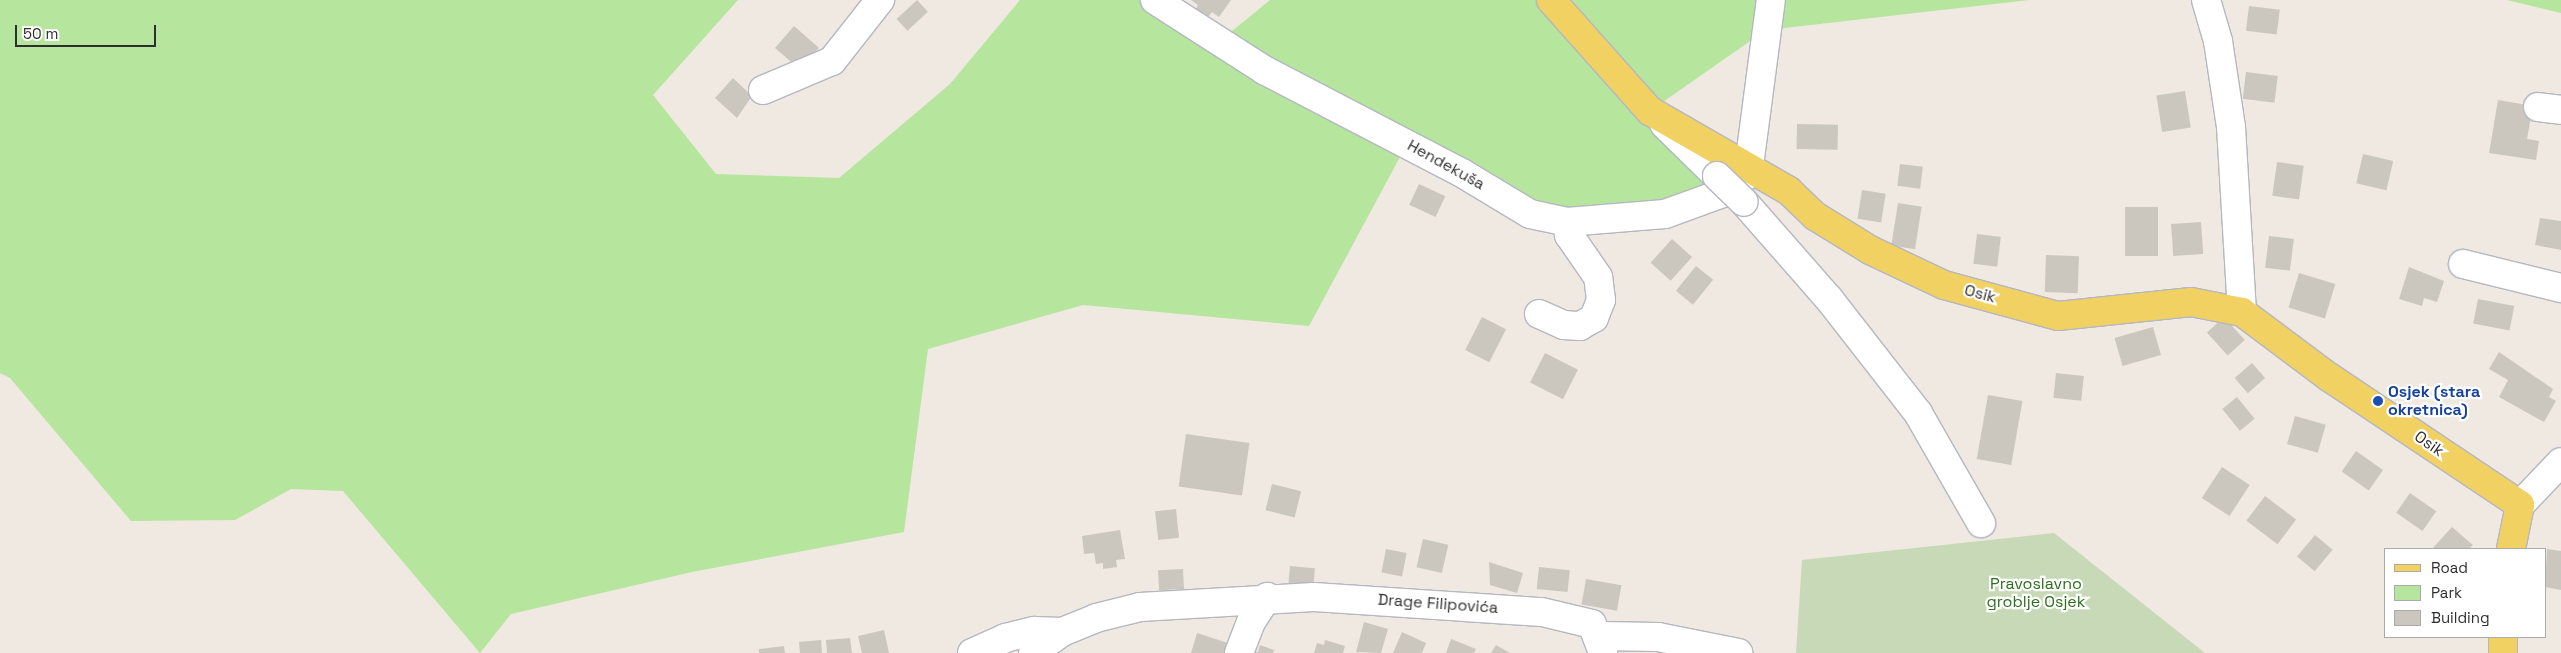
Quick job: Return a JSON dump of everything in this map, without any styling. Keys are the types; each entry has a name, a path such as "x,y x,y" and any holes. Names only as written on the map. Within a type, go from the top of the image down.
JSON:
{"main road":[{"name":"Osik","path":"1551,0 1650,111 1789,191 1815,216 1870,250 1944,284 2058,316 2190,302 2242,312 2329,377 2520,505"},
{"path":"2511,548 2520,505"},
{"path":"2503,638 2503,653"}],"street":[{"path":"763,90 832,61 880,0"},
{"name":"Hendekuša","path":"1155,0 1264,70 1462,173 1530,214 1567,222 1665,214 1723,193 1752,168"},
{"path":"1752,168 1770,0"},
{"path":"2206,0 2218,41 2231,127 2242,312"},
{"path":"1650,111 1744,202 1829,299 1918,413 1981,523"},
{"path":"1539,314 1564,325 1580,326 1594,318 1601,300 1598,277 1569,235 1567,222"},
{"path":"2463,264 2561,288"},
{"path":"2520,505 2561,462"},
{"path":"1239,653 1251,622 1267,598"},
{"name":"Drage Filipovića","path":"1034,653 1062,632 1096,618 1140,607 1267,598 1364,598 1542,612 1592,624 1601,645 1658,637 1738,653"},
{"name":"Drage Filipovića","path":"972,653 1005,638 1034,631 1062,632"}],"green space":[{"path":"0,0 738,0 653,95 716,174 839,178 950,84 1020,0 1155,0 1220,41 1270,0 2029,0 1766,30 1650,111 1723,193 1567,222 1407,144 1309,326 1083,305 928,349 904,532 692,572 511,614 480,653 343,491 291,489 235,520 131,521 10,378 0,373"},
{"path":"2507,0 2561,0 2561,13"},
{"name":"Pravoslavno groblje Osjek","path":"2054,533 2205,653 1796,653 1802,560"}],"building":[{"path":"917,0 928,12 907,31 897,19"},
{"path":"1191,0 1231,0 1219,17 1212,12 1206,20 1194,12 1198,5"},
{"path":"2249,6 2280,10 2277,35 2246,31"},
{"path":"794,26 819,48 800,70 775,48"},
{"path":"2246,72 2278,76 2274,103 2243,99"},
{"path":"733,78 752,96 737,118 715,98"},
{"path":"2185,91 2191,128 2162,132 2156,96"},
{"path":"2498,100 2533,106 2527,139 2539,141 2536,160 2489,153"},
{"path":"1797,124 1838,125 1838,150 1797,149"},
{"path":"2363,154 2393,161 2386,190 2356,183"},
{"path":"2277,162 2304,166 2299,199 2272,196"},
{"path":"1900,164 1923,167 1920,189 1897,186"},
{"path":"1419,184 1445,196 1436,217 1409,205"},
{"path":"1862,190 1886,194 1881,222 1857,219"},
{"path":"1898,203 1922,207 1915,249 1891,245"},
{"path":"2125,207 2158,207 2158,256 2125,256"},
{"path":"2540,218 2561,221 2561,250 2535,245"},
{"path":"2201,222 2203,254 2173,256 2171,224"},
{"path":"1977,234 2001,237 1997,267 1973,264"},
{"path":"2269,236 2294,239 2290,271 2265,268"},
{"path":"1672,239 1692,257 1671,281 1651,263"},
{"path":"2046,255 2079,256 2078,293 2045,292"},
{"path":"1696,266 1713,280 1693,305 1676,291"},
{"path":"2409,267 2444,281 2437,302 2424,298 2422,306 2399,299"},
{"path":"2299,273 2335,284 2325,319 2288,307"},
{"path":"2478,299 2514,306 2510,331 2473,324"},
{"path":"1482,317 1506,329 1489,362 1465,350"},
{"path":"2224,317 2245,340 2228,355 2207,332"},
{"path":"2153,327 2161,355 2123,366 2115,338"},
{"path":"2499,352 2553,389 2549,397 2556,401 2544,422 2499,397 2508,380 2489,369"},
{"path":"1545,353 1578,370 1563,399 1530,382"},
{"path":"2252,363 2265,378 2248,393 2235,378"},
{"path":"2056,373 2084,376 2081,401 2053,398"},
{"path":"1988,395 2022,401 2011,465 1977,459"},
{"path":"2237,397 2255,419 2240,431 2222,409"},
{"path":"2295,416 2326,425 2318,453 2287,444"},
{"path":"1186,434 1249,443 1242,495 1179,486"},
{"path":"2356,451 2383,470 2369,490 2342,471"},
{"path":"2222,467 2250,485 2230,516 2202,498"},
{"path":"1272,484 1301,491 1295,517 1265,510"},
{"path":"2410,493 2436,511 2422,531 2396,513"},
{"path":"2265,496 2296,519 2277,544 2246,521"},
{"path":"1176,509 1179,538 1158,540 1155,511"},
{"path":"2452,527 2473,545 2470,548 2433,548"},
{"path":"1120,530 1125,559 1116,560 1117,567 1103,569 1103,563 1096,564 1094,553 1084,554 1082,536"},
{"path":"2315,535 2333,550 2315,571 2297,556"},
{"path":"1423,539 1448,545 1442,573 1416,567"},
{"path":"1386,549 1407,553 1402,577 1381,573"},
{"path":"2547,549 2561,551 2561,590 2546,587"},
{"path":"1489,562 1523,573 1517,593 1490,585"},
{"path":"1290,566 1315,568 1313,594 1288,592"},
{"path":"1539,567 1570,570 1568,592 1537,589"},
{"path":"1183,569 1184,589 1159,590 1158,570"},
{"path":"1586,579 1621,585 1617,611 1581,605"},
{"path":"1364,622 1388,629 1381,653 1356,652"},
{"path":"884,630 889,653 862,653 858,636"},
{"path":"1402,632 1426,643 1422,653 1393,653"},
{"path":"1197,633 1231,644 1228,653 1191,653"},
{"path":"850,638 852,653 827,653 826,640"},
{"path":"1451,639 1476,649 1474,653 1446,653"},
{"path":"821,640 822,653 800,653 799,642"},
{"path":"1325,640 1345,646 1343,653 1314,653 1317,643 1324,645"},
{"path":"1260,645 1274,650 1273,653 1250,653 1258,652"},
{"path":"1496,645 1510,653 1491,653"},
{"path":"784,646 785,653 759,653 759,649"}],"place":[{"name":"Osjek (stara okretnica)","path":"2378,401"}]}
